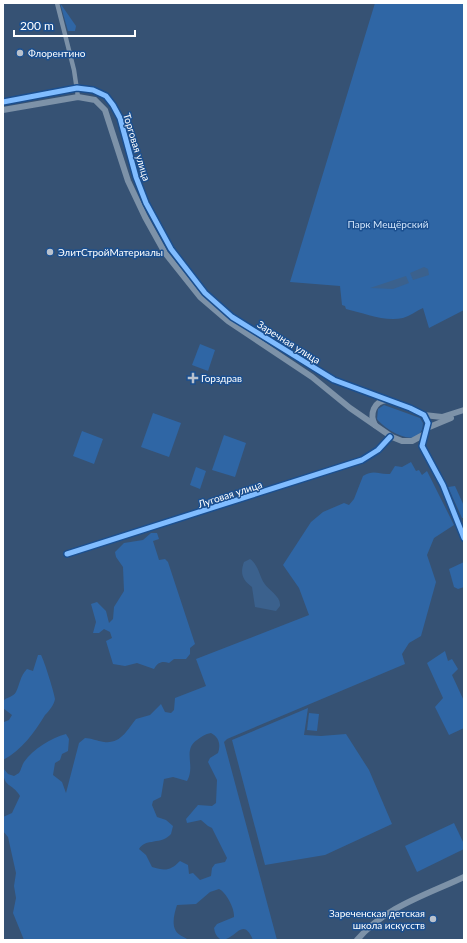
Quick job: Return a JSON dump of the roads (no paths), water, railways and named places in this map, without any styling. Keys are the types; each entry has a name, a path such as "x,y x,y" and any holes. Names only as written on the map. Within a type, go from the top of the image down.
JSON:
{"street":[{"path":"57,3 78,96"},
{"name":"Торговая улица","path":"3,102 77,88 102,93 113,105 120,118 136,177 152,213"},
{"name":"Торговая улица","path":"3,110 78,96 95,100 100,104 108,116 128,181 145,217"},
{"path":"3,98 20,100"},
{"path":"3,113 14,108"},
{"name":"Заречная улица","path":"152,213 181,263 205,293 232,317 334,380 389,400 424,415 442,417 464,410"},
{"name":"Заречная улица","path":"145,217 175,267 214,310 312,376 390,436 402,441 412,441 424,450"},
{"path":"374,425 372,418 374,408 381,402 389,400"},
{"path":"427,428 430,425 464,414"},
{"path":"424,415 428,423 427,428"},
{"name":"Заречная улица","path":"427,428 422,442 424,450 462,523 464,538"},
{"path":"412,441 424,435"},
{"name":"Луговая улица","path":"67,554 362,460 378,450 390,436"},
{"path":"357,940 375,921 388,912 464,877"}],"place":[{"name":"Флорентино","path":"20,53"},
{"name":"ЭлитСтройМатериалы","path":"50,252"},
{"name":"Горздрав","path":"193,378"},
{"name":"Зареченская детская школа искусств","path":"433,919"}],"park label":[{"name":"Парк Мещёрский","path":"388,224"}]}
